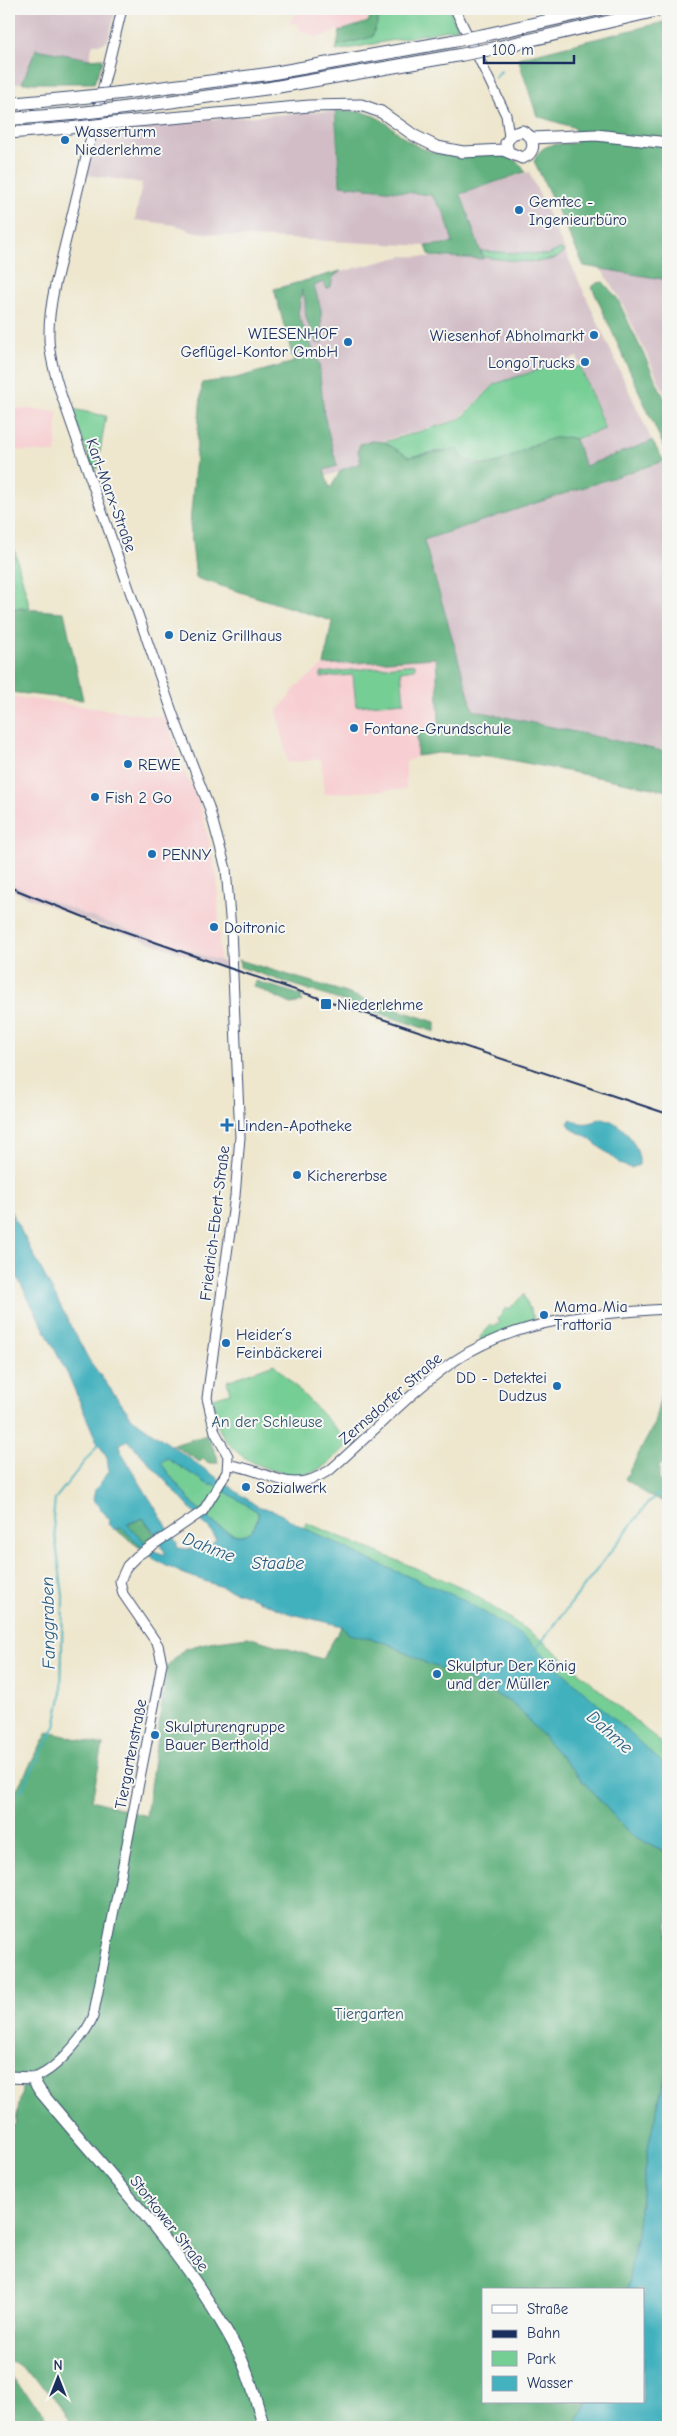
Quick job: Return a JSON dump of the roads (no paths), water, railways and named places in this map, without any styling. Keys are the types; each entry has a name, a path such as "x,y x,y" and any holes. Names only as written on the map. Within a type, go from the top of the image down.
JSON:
{"highway":[{"path":"9,104 120,94 268,74 484,35 600,9"},
{"path":"9,119 116,109 270,88 491,49 663,9"}],"main road":[{"path":"9,134 310,106 361,105 381,112 415,136 436,147 463,152 487,150 508,144 515,132 529,139 596,135 668,143"},
{"path":"508,144 513,156 522,158 528,155 529,139"},
{"path":"9,2077 32,2078"},
{"name":"Storkower Straße","path":"32,2078 54,2108 170,2245 204,2294 238,2353 252,2385 264,2427"}],"street":[{"name":"Karl-Marx-Straße","path":"122,9 51,301 47,330 48,352 96,498 209,807 222,852 229,893 233,987"},
{"path":"456,9 506,115 529,139"},
{"path":"506,115 508,144"},
{"name":"Friedrich-Ebert-Straße","path":"229,1465 228,1456 215,1432 208,1408 209,1372 239,1164 233,987"},
{"name":"Zernsdorfer Straße","path":"229,1465 288,1482 305,1482 316,1479 342,1460 440,1372 477,1349 526,1329 568,1319 608,1313 668,1309"},
{"name":"Tiergartenstraße","path":"32,2078 50,2070 90,2024 96,2003 162,1663 156,1641 126,1599 120,1587 122,1573 150,1546 200,1514 227,1472 229,1465"}],"water":[{"path":"601,1118 616,1124 628,1135 637,1150 639,1165 631,1168 622,1165 587,1137 572,1129 568,1123 571,1119 579,1123 586,1123"},
{"name":"Staabe","path":"9,1208 89,1360 132,1418 257,1506 275,1511 304,1528 379,1564 460,1598 523,1636 668,1768 668,1853 631,1835 515,1705 459,1674 428,1664 385,1642 349,1634 342,1626 288,1613 251,1597 184,1574 156,1561 121,1527 115,1530 108,1524 110,1520 93,1500 95,1490 109,1472 107,1457 97,1442 69,1377 9,1261","holes":["128,1440 216,1538 208,1551 177,1548 177,1543 122,1454 120,1444","167,1458 209,1485 215,1485 258,1512 255,1525 249,1532 239,1535 227,1532 200,1511 176,1484 161,1463","143,1518 156,1534 166,1555 154,1551 127,1524"]},
{"path":"668,2064 668,2427 574,2427 587,2404 644,2404 644,2288 627,2288 649,2143"}],"waterway":[{"path":"495,78 501,71"},
{"name":"Fanggraben","path":"21,1791 55,1727 61,1697 63,1596 53,1519 55,1499 100,1442"},
{"path":"536,1649 648,1503 665,1487"},
{"name":"Fanggraben","path":"9,1810 16,1796"}],"railway":[{"path":"9,887 89,919 229,968 668,1114"}],"place":[{"name":"Wasserturm Niederlehme","path":"65,140"},
{"name":"Gemtec - Ingenieurbüro","path":"519,210"},
{"name":"Wiesenhof Abholmarkt","path":"594,335"},
{"name":"WIESENHOF Geflügel-Kontor GmbH","path":"348,342"},
{"name":"LongoTrucks","path":"585,362"},
{"name":"Deniz Grillhaus","path":"169,635"},
{"name":"Fontane-Grundschule","path":"354,728"},
{"name":"REWE","path":"128,764"},
{"name":"Fish 2 Go","path":"95,797"},
{"name":"PENNY","path":"152,854"},
{"name":"Doitronic","path":"214,927"},
{"name":"Niederlehme","path":"326,1004"},
{"name":"Linden-Apotheke","path":"227,1125"},
{"name":"Kichererbse","path":"297,1175"},
{"name":"Mama Mia Trattoria","path":"544,1315"},
{"name":"Heider´s Feinbäckerei","path":"226,1343"},
{"name":"DD - Detektei Dudzus","path":"557,1386"},
{"name":"Sozialwerk","path":"246,1487"},
{"name":"Skulptur Der König und der Müller","path":"437,1674"},
{"name":"Skulpturengruppe Bauer Berthold","path":"155,1735"}],"park label":[{"name":"An der Schleuse","path":"267,1421"},
{"name":"Tiergarten","path":"369,2013"}],"water label":[{"name":"Dahme","path":"209,1547"},
{"name":"Dahme","path":"610,1732"}]}
